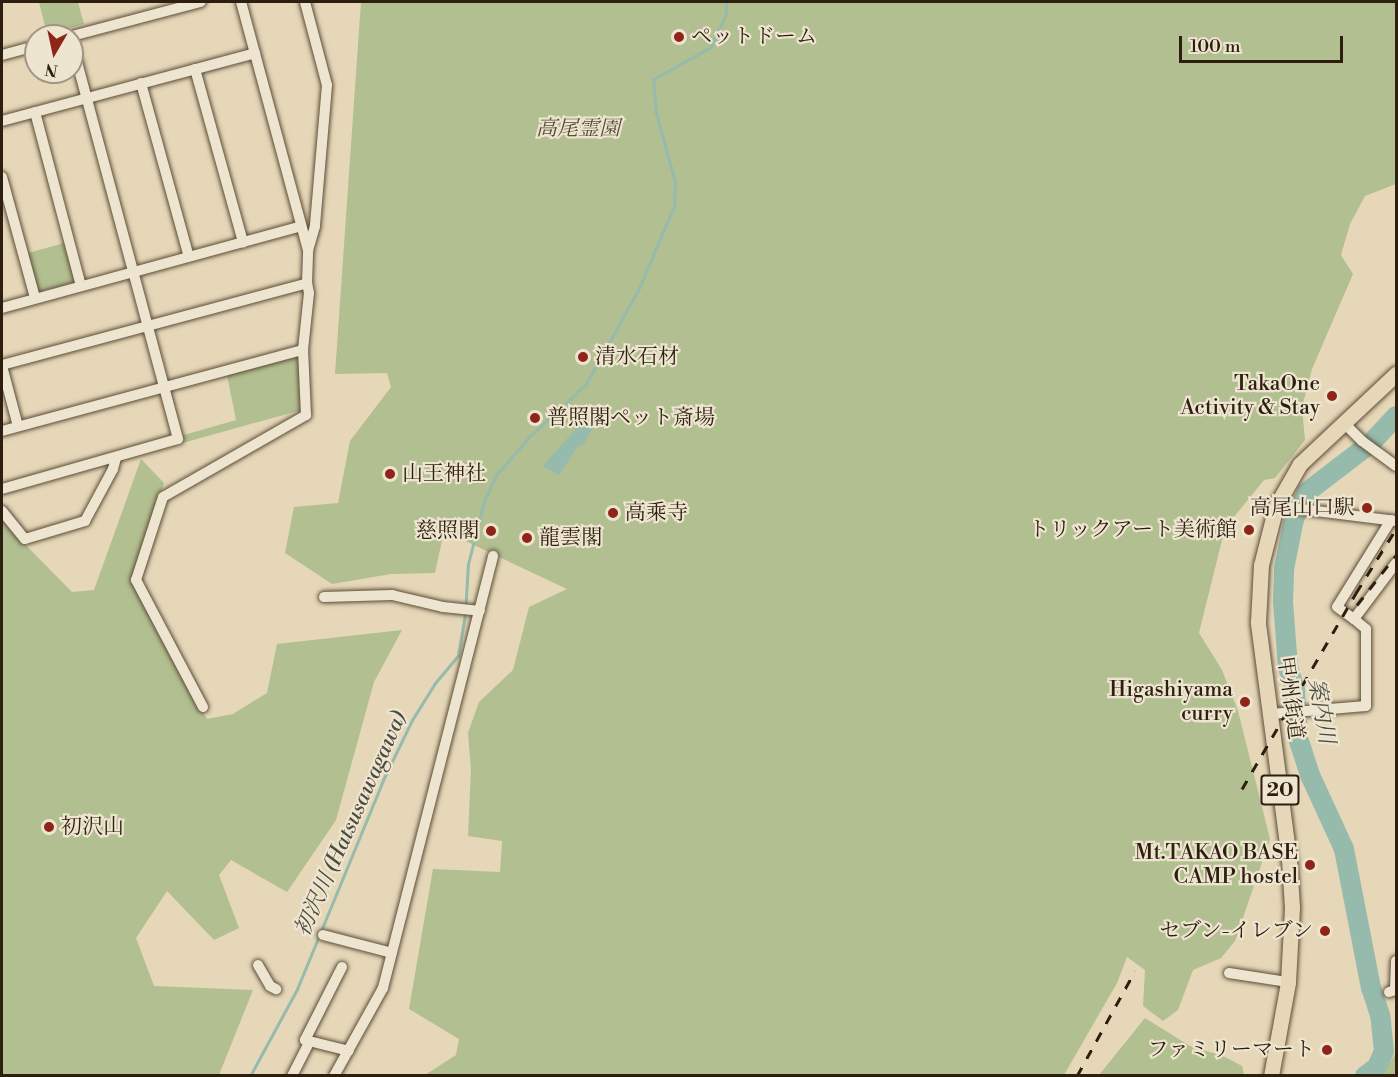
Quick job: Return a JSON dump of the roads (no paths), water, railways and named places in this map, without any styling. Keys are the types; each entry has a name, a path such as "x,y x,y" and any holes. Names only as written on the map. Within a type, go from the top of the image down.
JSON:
{"highway":[{"name":"甲州街道","path":"1271,1076 1288,982 1292,908 1277,713 1257,600 1261,565 1281,506 1300,464 1342,422 1396,374"}],"street":[{"path":"84,33 201,2"},
{"path":"241,2 308,250"},
{"path":"203,707 136,579 163,497 306,415 303,350 309,293 308,250 315,226 327,85 305,2"},
{"path":"2,55 24,49"},
{"path":"2,121 255,53"},
{"path":"195,69 243,242"},
{"path":"141,83 189,257"},
{"path":"2,489 178,439 82,84"},
{"path":"35,112 81,286"},
{"path":"2,177 35,298"},
{"path":"2,308 301,226"},
{"path":"18,426 2,365 307,283"},
{"path":"2,430 303,350"},
{"path":"1342,422 1362,441 1396,466"},
{"path":"2,511 25,539 85,521 116,458"},
{"path":"1277,713 1366,706 1366,629 1337,607 1394,521 1281,506"},
{"path":"334,1076 383,988 469,610 493,556"},
{"path":"1354,619 1396,563"},
{"path":"324,597 392,595 469,610"},
{"path":"323,935 392,953"},
{"path":"1393,991 1396,961"},
{"path":"258,964 270,986 276,989"},
{"path":"342,967 305,1040 349,1051"},
{"path":"1229,973 1288,982"},
{"path":"292,1076 310,1041"}],"waterway":[{"name":"初沢川 (Hatsusawagawa)","path":"250,1076 297,989 383,780 412,720 435,683 458,656 465,614 468,564 484,501 496,475 529,437 586,384 640,286 674,206 675,182 656,113 653,79 711,47 726,13 726,2"},
{"name":"案内川","path":"1365,1076 1377,1067 1384,1051 1380,1015 1371,988 1344,849 1310,775 1298,737 1295,690 1288,667 1283,602 1284,569 1294,519 1307,492 1371,443 1396,416"}],"railway":[{"path":"1242,789 1356,593 1396,529"},
{"path":"1357,605 1396,555"},
{"path":"1077,1076 1135,971"}],"place":[{"name":"ペットドーム","path":"679,37"},
{"name":"清水石材","path":"583,357"},
{"name":"TakaOne Activity & Stay","path":"1332,396"},
{"name":"普照閣ペット斎場","path":"535,418"},
{"name":"山王神社","path":"390,474"},
{"name":"高尾山口駅","path":"1367,508"},
{"name":"高乘寺","path":"613,513"},
{"name":"トリックアート美術館","path":"1249,530"},
{"name":"慈照閣","path":"491,531"},
{"name":"龍雲閣","path":"527,538"},
{"name":"Higashiyama curry","path":"1245,702"},
{"name":"初沢山","path":"49,827"},
{"name":"Mt.TAKAO BASE CAMP hostel","path":"1310,865"},
{"name":"セブン-イレブン","path":"1325,931"},
{"name":"ファミリーマート","path":"1327,1050"}],"park label":[{"name":"高尾霊園","path":"578,129"}]}
